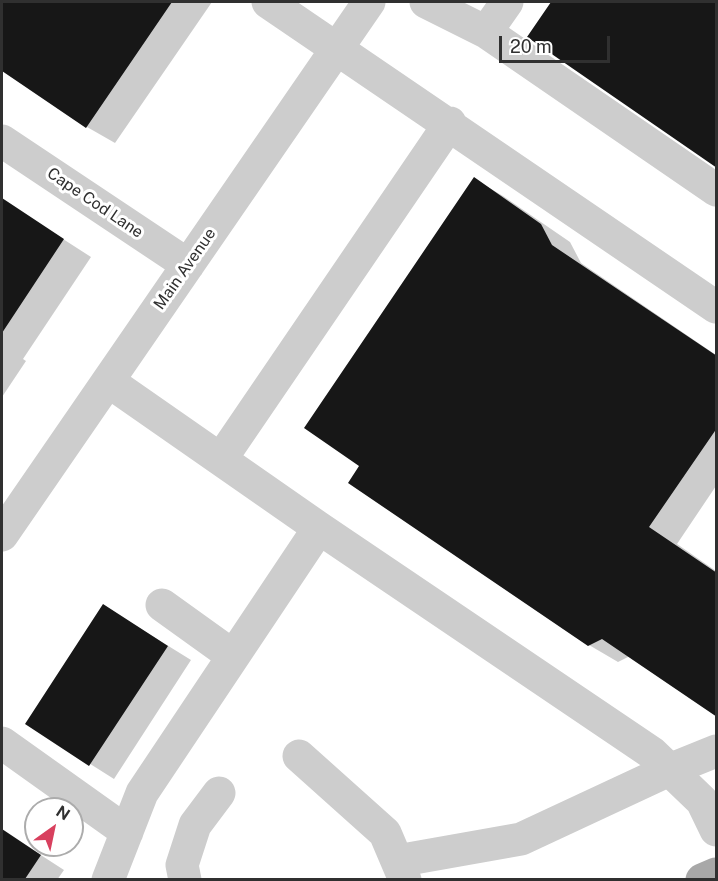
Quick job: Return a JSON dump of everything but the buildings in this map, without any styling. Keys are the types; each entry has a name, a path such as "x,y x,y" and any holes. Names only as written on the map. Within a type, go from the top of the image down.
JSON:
{"main road":[{"path":"702,879 717,874"}],"street":[{"path":"268,2 450,123 717,307"},
{"name":"Main Avenue","path":"2,535 369,2"},
{"path":"426,2 486,32 717,190"},
{"path":"486,32 507,2"},
{"path":"221,459 450,123"},
{"name":"Cape Cod Lane","path":"2,141 188,265"},
{"path":"108,381 319,528 652,753 702,801 717,830"},
{"path":"108,879 142,793 319,528"},
{"path":"162,605 233,656"},
{"path":"2,744 127,832"},
{"path":"298,756 385,833 401,870 521,839 669,770 717,751"},
{"path":"185,879 182,865 195,825 219,793"}]}
